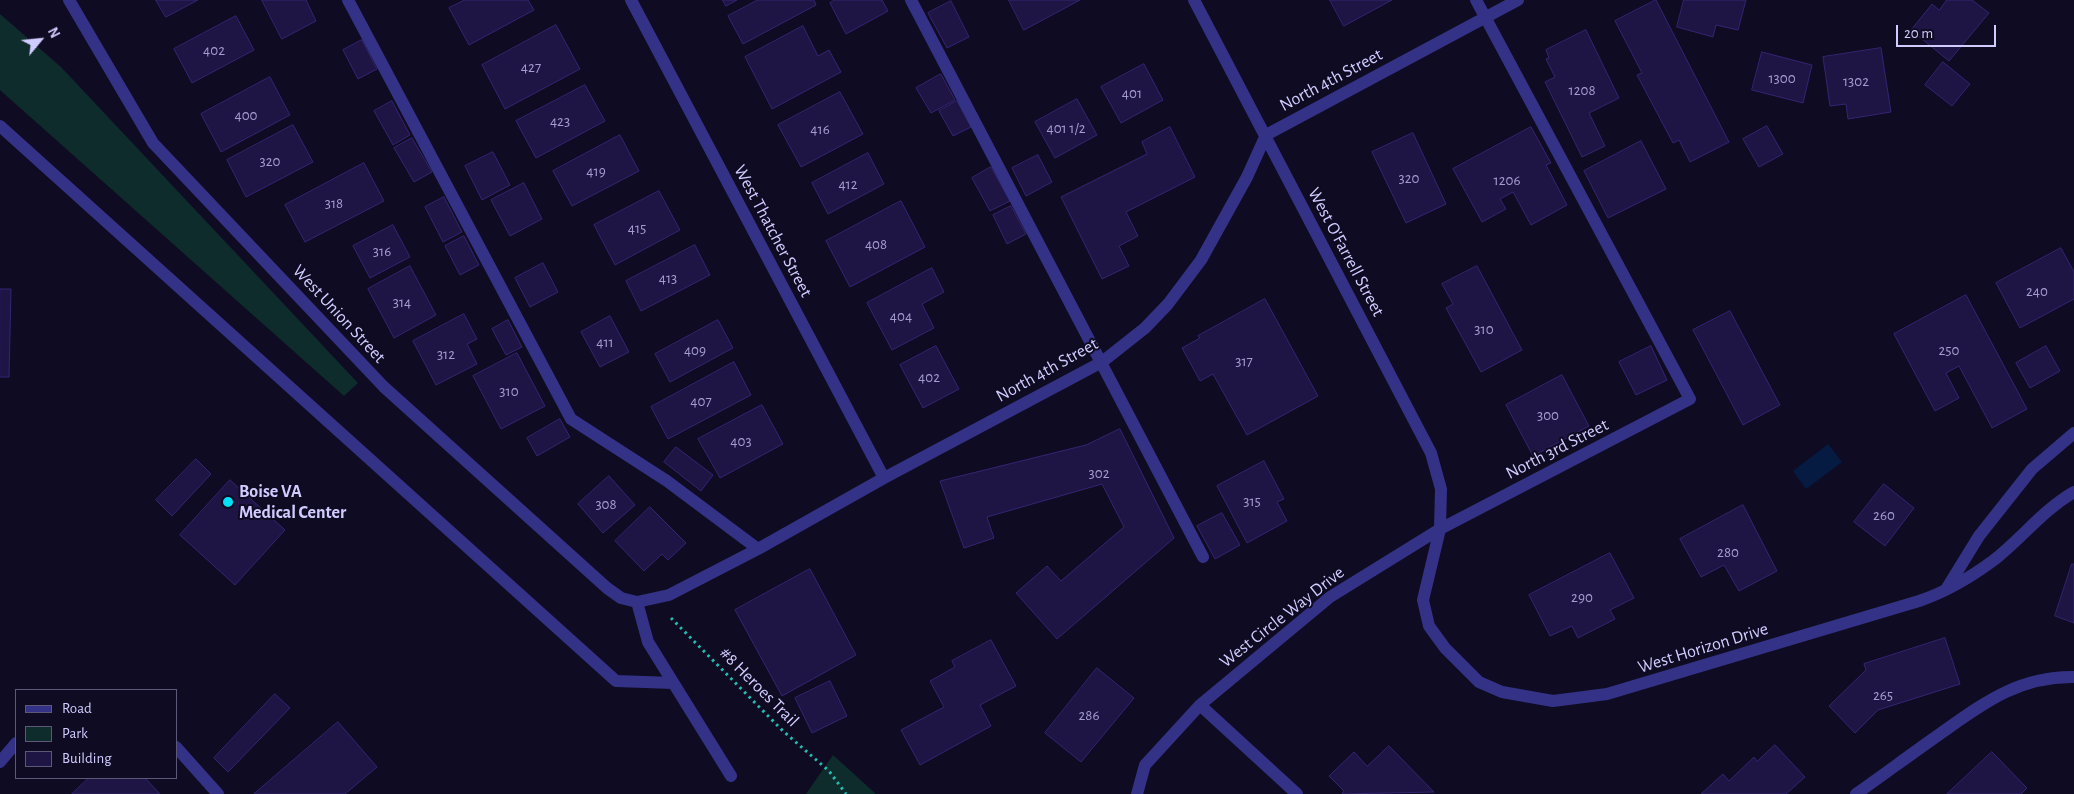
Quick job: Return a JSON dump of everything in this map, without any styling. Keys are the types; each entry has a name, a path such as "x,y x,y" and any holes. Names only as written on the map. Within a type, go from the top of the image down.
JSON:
{"street":[{"name":"West Union Street","path":"69,0 153,143 384,387 607,588 621,598 638,602"},
{"path":"348,0 571,419 667,481 758,549"},
{"name":"West Thatcher Street","path":"630,0 884,478"},
{"path":"911,0 1203,557"},
{"name":"West O'Farrell Street","path":"1194,0 1431,453 1441,489 1440,529"},
{"path":"1476,0 1485,18"},
{"name":"North 4th Street","path":"638,602 669,595 758,549 884,478 1102,362 1145,328 1168,304 1201,260 1247,177 1266,135 1518,0"},
{"name":"North 3rd Street","path":"1440,529 1690,399 1485,18"},
{"path":"0,126 616,681 673,683"},
{"path":"1944,592 1979,536 2032,470 2074,433"},
{"name":"West Horizon Drive","path":"1440,529 1423,600 1429,626 1445,648 1479,682 1502,692 1553,701 1607,694 1944,592 1994,560 2055,503 2074,492"},
{"name":"West Circle Way Drive","path":"1137,794 1145,765 1200,705 1330,597 1440,529"},
{"path":"638,602 648,642 730,776"},
{"path":"1856,794 1991,697 2020,685 2055,676 2074,677"},
{"path":"1200,705 1297,794"},
{"path":"0,762 15,744"},
{"path":"178,749 218,794"}],"path":[{"name":"#8 Heroes Trail","path":"653,600 783,731 829,771 846,794"}],"green space":[{"path":"0,14 61,67 358,383 344,396 0,90"},
{"path":"833,755 876,794 806,794"}],"water":[{"path":"1828,444 1842,462 1806,489 1793,471"}],"building":[{"path":"156,0 198,0 166,17"},
{"path":"262,0 306,0 316,21 282,39"},
{"path":"465,0 528,0 534,10 469,45 449,8"},
{"path":"723,0 737,0 726,6"},
{"path":"758,0 814,0 816,5 743,44 728,16"},
{"path":"835,0 882,0 888,11 846,34 830,3"},
{"path":"1009,0 1080,0 1024,30"},
{"path":"1330,0 1392,0 1344,26"},
{"path":"1656,0 1729,142 1690,162 1679,140 1673,143 1637,75 1642,73 1615,21"},
{"path":"1684,0 1746,0 1738,30 1716,25 1713,37 1677,27"},
{"path":"1947,0 1972,0 1989,13 1949,61 1911,30 1932,4 1939,10"},
{"path":"951,1 969,37 947,48 928,13"},
{"path":"236,16 254,50 192,83 174,49"},
{"path":"556,25 580,69 505,109 482,65"},
{"path":"803,26 818,56 829,50 841,72 772,109 745,57"},
{"path":"1586,30 1619,98 1589,113 1605,146 1582,157 1545,82 1555,77 1546,59 1549,58 1546,50"},
{"path":"362,40 377,69 358,79 343,50"},
{"path":"1881,48 1891,112 1848,119 1846,104 1830,106 1823,57"},
{"path":"1762,52 1812,65 1803,103 1752,90"},
{"path":"1943,62 1970,84 1952,106 1925,85"},
{"path":"1144,64 1163,100 1121,123 1101,87"},
{"path":"941,74 955,100 931,113 916,88"},
{"path":"270,77 290,115 221,152 201,114"},
{"path":"585,85 605,121 536,158 516,121"},
{"path":"840,92 863,134 801,167 778,125"},
{"path":"1077,99 1097,135 1055,158 1035,122"},
{"path":"392,101 410,135 393,145 374,111"},
{"path":"957,101 971,127 953,136 939,111"},
{"path":"293,125 313,162 246,197 227,160"},
{"path":"1767,126 1783,154 1759,167 1743,139"},
{"path":"1170,127 1195,177 1126,212 1138,236 1119,246 1129,266 1102,279 1061,197 1147,154 1142,142"},
{"path":"1531,127 1551,163 1546,165 1567,205 1531,225 1513,192 1500,199 1506,209 1482,222 1453,169"},
{"path":"1413,133 1446,204 1406,223 1372,152"},
{"path":"620,135 639,171 572,206 553,171"},
{"path":"412,138 432,172 414,182 394,148"},
{"path":"1641,141 1666,189 1608,218 1584,171"},
{"path":"493,152 510,185 482,200 465,166"},
{"path":"868,153 884,184 828,214 812,183"},
{"path":"1038,155 1052,182 1026,196 1012,168"},
{"path":"364,163 384,201 305,242 285,205"},
{"path":"991,167 1010,201 990,211 972,178"},
{"path":"524,183 542,219 510,236 491,200"},
{"path":"659,191 680,230 615,265 594,225"},
{"path":"444,197 462,232 443,242 425,207"},
{"path":"901,201 925,247 850,287 826,241"},
{"path":"1011,206 1026,234 1007,244 993,215"},
{"path":"393,225 410,257 370,278 353,246"},
{"path":"464,236 479,265 460,275 445,246"},
{"path":"695,245 710,275 641,311 626,281"},
{"path":"2061,248 2074,272 2074,299 2020,328 1996,283"},
{"path":"543,263 558,292 530,307 515,278"},
{"path":"410,266 436,315 394,338 368,289"},
{"path":"1477,266 1522,350 1481,372 1446,308 1453,304 1442,284"},
{"path":"932,268 944,292 922,304 934,328 892,350 867,303"},
{"path":"0,289 11,289 9,377 0,377"},
{"path":"1966,295 2027,409 1992,428 1959,366 1946,373 1959,398 1935,411 1894,334"},
{"path":"1265,299 1318,396 1247,435 1213,374 1200,381 1182,348 1200,338 1198,336"},
{"path":"1730,311 1780,405 1743,425 1693,330"},
{"path":"464,314 477,339 467,344 477,364 436,385 413,341"},
{"path":"610,316 629,352 600,367 581,332"},
{"path":"508,320 522,347 506,355 492,329"},
{"path":"718,320 733,348 670,382 655,354"},
{"path":"936,346 959,389 923,408 900,365"},
{"path":"1651,346 1667,380 1636,395 1619,362"},
{"path":"2046,346 2060,371 2030,388 2016,363"},
{"path":"517,353 545,406 501,429 473,376"},
{"path":"734,362 751,395 668,439 651,407"},
{"path":"1562,375 1589,426 1533,456 1506,405"},
{"path":"762,405 783,444 720,478 698,439"},
{"path":"560,419 570,437 537,456 527,438"},
{"path":"1120,429 1174,538 1057,639 1016,593 1047,566 1061,581 1124,527 1102,484 987,517 994,538 964,548 940,481 1086,445"},
{"path":"676,447 713,475 701,491 664,462"},
{"path":"196,459 211,474 172,516 156,500"},
{"path":"1264,461 1284,499 1277,502 1287,521 1247,543 1217,486"},
{"path":"609,476 635,505 603,533 578,504"},
{"path":"230,480 285,530 235,585 180,535"},
{"path":"1884,484 1914,508 1885,546 1854,522"},
{"path":"1743,505 1777,571 1739,591 1724,565 1701,577 1680,539"},
{"path":"650,507 686,543 668,560 662,554 644,571 615,541"},
{"path":"1222,513 1240,545 1215,559 1197,526"},
{"path":"1610,553 1634,598 1610,610 1615,619 1578,638 1572,626 1550,636 1529,595"},
{"path":"2072,564 2074,564 2074,623 2055,616"},
{"path":"810,569 856,655 782,696 735,610"},
{"path":"1945,638 1960,684 1878,710 1855,733 1829,706 1866,670 1864,664"},
{"path":"991,640 1016,686 980,705 991,726 920,765 901,730 944,707 930,681 955,667 952,661"},
{"path":"1097,668 1134,698 1081,762 1045,733"},
{"path":"830,681 847,716 812,733 795,698"},
{"path":"275,694 290,708 228,772 214,758"},
{"path":"338,722 377,767 345,794 254,794"},
{"path":"1775,745 1805,777 1786,794 1701,794 1723,774 1729,781 1754,757 1757,761"},
{"path":"1389,746 1434,792 1342,794 1344,791 1329,776 1354,752 1367,766"},
{"path":"1992,752 2027,788 2021,794 1947,794"},
{"path":"88,779 146,779 160,794 72,794"}],"place":[{"name":"Boise VA Medical Center","path":"228,502"}]}
